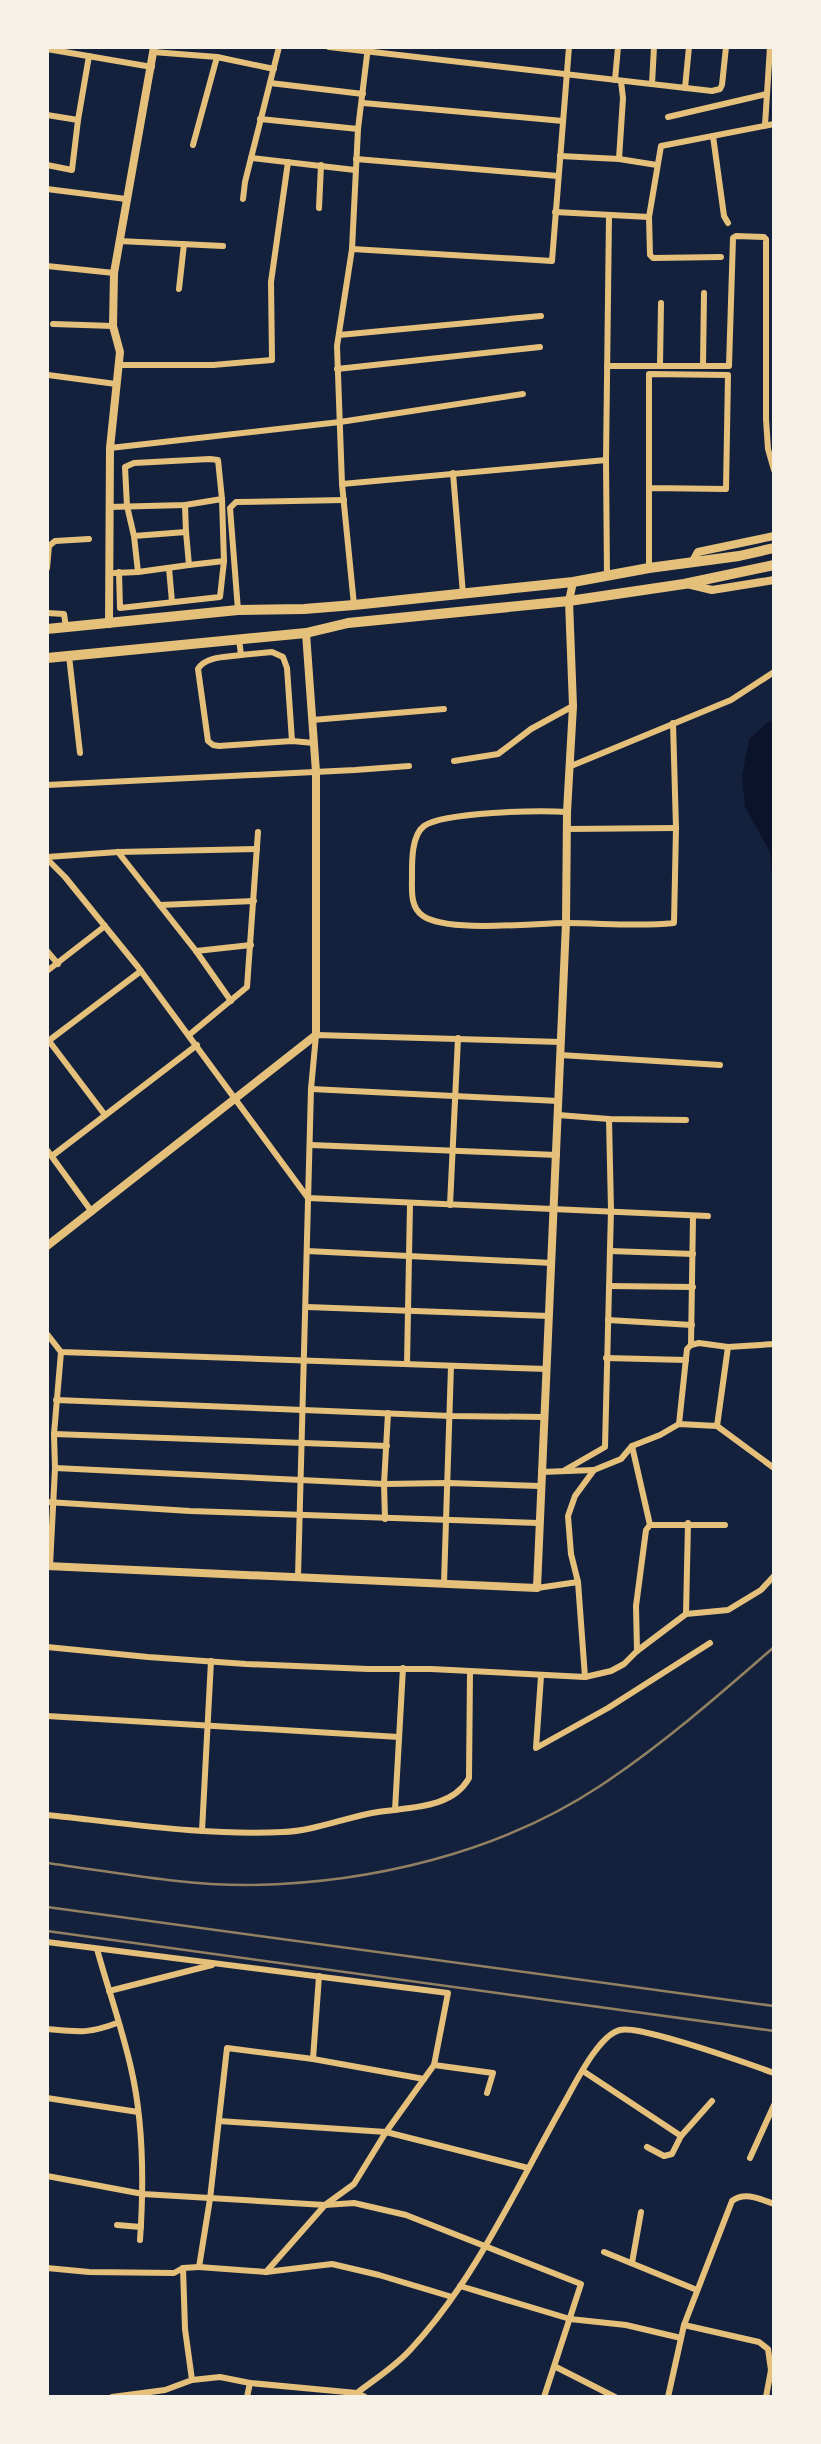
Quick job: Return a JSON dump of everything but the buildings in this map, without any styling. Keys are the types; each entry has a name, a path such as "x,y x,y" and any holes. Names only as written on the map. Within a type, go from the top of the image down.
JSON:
{"main road":[{"path":"47,629 237,610 354,605 573,582 774,548"},
{"path":"47,659 306,633 348,623 569,601 684,584 774,565"}],"street":[{"path":"243,199 279,47"},
{"path":"329,47 712,91 720,89 726,47"},
{"path":"352,249 552,261 569,47"},
{"path":"618,47 618,81 623,98 619,159"},
{"path":"652,84 654,47"},
{"path":"685,88 689,47"},
{"path":"765,125 770,47"},
{"path":"47,49 152,67"},
{"path":"109,624 110,447 120,352 113,326 114,273 154,49 217,57 274,69"},
{"path":"354,605 342,484 337,369 339,335 352,249 358,129 368,50"},
{"path":"47,165 72,170 89,56"},
{"path":"192,145 217,57"},
{"path":"270,83 363,94"},
{"path":"668,117 767,94"},
{"path":"363,103 563,121"},
{"path":"47,115 78,120"},
{"path":"260,119 358,129"},
{"path":"721,257 652,257 649,217 661,146 774,124"},
{"path":"713,136 724,216 728,223"},
{"path":"560,156 619,159 657,165"},
{"path":"251,158 355,170"},
{"path":"356,159 558,176"},
{"path":"118,365 212,365 272,360 271,282 288,162"},
{"path":"319,208 321,165"},
{"path":"47,188 126,199"},
{"path":"555,212 649,217"},
{"path":"607,577 609,216"},
{"path":"607,366 729,366 733,238 764,237 766,419 768,449 774,470"},
{"path":"119,241 223,246"},
{"path":"179,289 184,244"},
{"path":"47,266 114,273"},
{"path":"703,366 704,293"},
{"path":"660,365 661,303"},
{"path":"339,335 541,316"},
{"path":"53,324 113,326"},
{"path":"337,369 540,347"},
{"path":"649,488 726,489 729,375 649,374 649,488 649,568"},
{"path":"48,375 116,384"},
{"path":"110,447 340,422 523,394"},
{"path":"119,572 120,608 220,597 224,561 218,460 134,463 125,467 127,506 138,572"},
{"path":"342,484 606,460"},
{"path":"453,473 463,594"},
{"path":"109,507 185,505 222,499"},
{"path":"237,610 230,508 236,502 344,500"},
{"path":"185,505 190,565"},
{"path":"134,536 186,532"},
{"path":"692,563 698,552 774,536"},
{"path":"47,568 49,546 55,541 89,539"},
{"path":"108,573 224,561"},
{"path":"169,568 172,602"},
{"path":"684,584 712,590 774,580"},
{"path":"537,1588 543,1417 558,1155 567,812 573,706 569,601 573,582"},
{"path":"47,614 64,614 66,627"},
{"path":"298,1577 308,1198 316,1035 316,772 306,633"},
{"path":"239,639 241,655"},
{"path":"292,741 287,668 282,657 272,652 241,655 200,664 198,669 208,741 213,746 292,741 314,743"},
{"path":"69,656 80,753"},
{"path":"571,766 731,700 774,671"},
{"path":"454,761 498,754 531,729 573,706"},
{"path":"312,720 444,709"},
{"path":"567,812 527,810 440,820 424,826 417,835 412,901 422,916 443,923 674,923 676,828 673,723"},
{"path":"47,785 409,766"},
{"path":"567,829 676,828"},
{"path":"189,1035 247,987 258,832"},
{"path":"47,858 118,852 257,849"},
{"path":"118,852 196,951 231,1001"},
{"path":"47,858 141,971 308,1198"},
{"path":"160,905 254,901"},
{"path":"47,971 105,926"},
{"path":"196,951 251,945"},
{"path":"47,951 58,964"},
{"path":"105,1115 48,1041 141,971"},
{"path":"49,1241 92,1212 316,1035 561,1042"},
{"path":"450,1205 458,1038"},
{"path":"92,1212 50,1153 197,1045"},
{"path":"560,1055 720,1065"},
{"path":"312,1089 558,1101"},
{"path":"558,1115 686,1120"},
{"path":"565,1470 605,1447 611,1210 610,1119"},
{"path":"311,1145 558,1155"},
{"path":"308,1198 708,1216"},
{"path":"407,1364 410,1204"},
{"path":"691,1345 693,1216"},
{"path":"307,1251 552,1263"},
{"path":"610,1251 693,1254"},
{"path":"609,1286 693,1287"},
{"path":"307,1307 549,1316"},
{"path":"608,1320 692,1325"},
{"path":"47,1334 61,1352 54,1434 55,1468 50,1502 49,1566 537,1588 578,1582"},
{"path":"679,1424 687,1349 691,1345 699,1343 728,1347 774,1344"},
{"path":"718,1426 728,1347"},
{"path":"61,1352 547,1369"},
{"path":"606,1357 686,1360"},
{"path":"444,1583 451,1366"},
{"path":"56,1400 451,1416 543,1417"},
{"path":"385,1519 388,1413"},
{"path":"541,1472 594,1470 621,1459 632,1446 679,1424 718,1426 774,1468"},
{"path":"54,1434 387,1446"},
{"path":"632,1446 650,1525"},
{"path":"55,1468 384,1484 540,1486"},
{"path":"584,1677 578,1582 571,1554 568,1516 575,1496 594,1470"},
{"path":"50,1502 385,1519 539,1523"},
{"path":"686,1614 688,1523"},
{"path":"637,1651 636,1606 646,1530 650,1525 724,1525"},
{"path":"47,1647 333,1668 403,1668 584,1677 611,1671 624,1664 686,1614 729,1610 761,1590 774,1576"},
{"path":"541,1676 536,1748 608,1708 710,1643"},
{"path":"202,1831 211,1661"},
{"path":"395,1810 403,1668"},
{"path":"47,1815 202,1831 286,1832 434,1804 464,1787 469,1777 470,1672"},
{"path":"47,1716 399,1737"},
{"path":"47,1942 448,1993 434,2065 386,2132 354,2185 325,2205 266,2272"},
{"path":"97,1949 131,2068 138,2112 143,2194 140,2240"},
{"path":"109,1991 216,1964"},
{"path":"313,2059 319,1976"},
{"path":"47,2029 78,2033 117,2023"},
{"path":"356,2395 410,2350 460,2286 486,2246 583,2071 607,2037 620,2029 646,2033 774,2073"},
{"path":"199,2267 211,2199 227,2048 313,2059 424,2079"},
{"path":"434,2065 493,2073 487,2093"},
{"path":"583,2071 681,2136"},
{"path":"47,2098 138,2112"},
{"path":"647,2147 664,2156 672,2154 681,2136 712,2101"},
{"path":"750,2158 774,2105"},
{"path":"219,2121 386,2132 528,2168"},
{"path":"47,2176 143,2194 325,2205 354,2203 407,2215 581,2284 544,2397"},
{"path":"668,2397 684,2325 732,2201 737,2197 753,2196 774,2204"},
{"path":"632,2263 640,2212"},
{"path":"117,2225 141,2227"},
{"path":"604,2252 697,2290"},
{"path":"47,2268 89,2272 174,2273 183,2268 199,2267 266,2272 332,2264 452,2297"},
{"path":"183,2268 185,2329 192,2380"},
{"path":"460,2286 570,2319 626,2325 681,2338"},
{"path":"684,2325 759,2342 768,2349 771,2370 766,2397"},
{"path":"556,2367 615,2397"},
{"path":"112,2397 165,2393 192,2380 220,2377 365,2397"},
{"path":"247,2397 250,2382"}],"water":[{"path":"774,720 774,898 770,852 745,807 742,776 749,739"}],"railway":[{"path":"47,1863 172,1880 247,1885 339,1879 385,1871 476,1847 519,1830 600,1786 668,1737 774,1647"},
{"path":"47,1907 774,2006"},
{"path":"47,1931 774,2031"}]}
